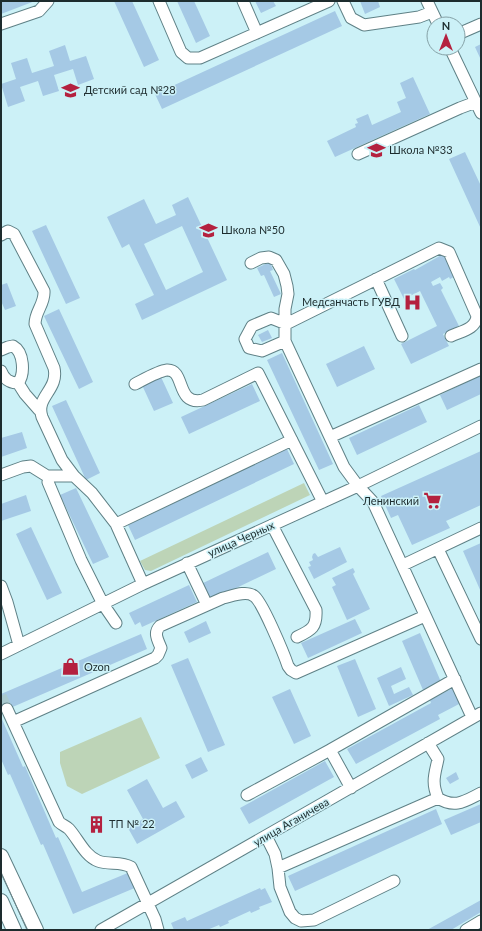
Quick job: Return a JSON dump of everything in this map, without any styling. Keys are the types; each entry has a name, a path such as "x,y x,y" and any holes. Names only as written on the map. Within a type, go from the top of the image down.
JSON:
{"main road":[{"path":"1,856 36,930"},
{"path":"1,901 14,930"}],"street":[{"path":"1,24 39,11 48,1"},
{"path":"159,1 181,52 188,58 200,58 329,1"},
{"path":"243,1 257,33"},
{"path":"343,1 351,18 364,24 419,17 432,12"},
{"path":"427,1 434,16"},
{"path":"466,31 481,24"},
{"path":"358,154 460,108 478,108 454,56"},
{"path":"1,235 8,231 14,234 44,291 44,298 37,311 35,324 56,375 52,386 39,410"},
{"path":"285,341 262,351 249,348 245,339 252,326 271,318 286,324 439,248 449,252 477,316 477,322 474,326 451,336"},
{"path":"251,263 261,258 269,257 276,260 280,267 287,286 285,341 344,467 358,486 373,502 455,679 477,715"},
{"path":"376,279 402,336"},
{"path":"1,350 13,346 19,352 22,374 18,383"},
{"path":"330,437 481,369"},
{"path":"1,371 7,381 18,383"},
{"path":"135,384 164,371 171,371 176,374 185,396 189,399 197,401 203,400 258,373 323,502"},
{"path":"18,383 25,394 39,410 62,460 116,524 142,584"},
{"name":"улица Черных","path":"1,654 142,584 358,486 481,426"},
{"path":"116,524 292,440"},
{"path":"1,475 23,467 31,466 47,476 74,476"},
{"path":"48,482 81,560 103,604 116,623"},
{"path":"272,525 316,610 315,625 297,637"},
{"path":"403,565 481,528"},
{"path":"438,549 481,639"},
{"path":"187,563 207,605"},
{"path":"1,586 19,645"},
{"path":"13,722 155,658 161,648 156,636 160,626 223,598 234,595 253,595 257,600 273,631 288,666 296,673 425,616"},
{"path":"247,795 455,679"},
{"path":"7,709 59,822 68,827 88,856 98,861 132,866 155,919 158,930"},
{"name":"улица Аганичева","path":"101,930 477,715"},
{"path":"428,742 438,759 434,780 438,798 449,804 456,804 481,793"},
{"path":"330,750 351,788"},
{"path":"278,868 438,798"},
{"path":"266,836 275,854 280,887 290,912 295,918 301,921 314,920 394,881"},
{"path":"466,930 481,921"}],"green space":[{"path":"304,483 310,495 151,571 145,570 140,561"},
{"path":"141,717 160,758 82,794 67,786 60,763 60,752"}],"building":[{"path":"1,1 35,1 1,14"},
{"path":"114,1 132,1 159,60 144,67"},
{"path":"177,1 194,1 210,36 196,43"},
{"path":"255,1 273,1 276,6 261,13"},
{"path":"360,1 378,1 380,7 365,14"},
{"path":"335,11 342,26 162,109 155,94"},
{"path":"481,44 481,60 475,47"},
{"path":"65,45 70,61 86,56 94,79 78,85 73,69 54,75 59,91 43,96 38,81 20,87 25,101 8,107 1,84 16,79 11,63 27,58 32,73 54,66 49,51"},
{"path":"413,77 430,114 335,157 327,141 356,127 355,124 358,123 356,119 368,114 372,125 401,112 397,102 406,98 400,83"},
{"path":"465,152 481,186 481,229 449,159"},
{"path":"188,197 227,280 142,320 135,304 154,295 129,244 122,248 107,217 144,199 156,224 176,215 172,205","holes":["182,226 203,272 166,290 144,244"]},
{"path":"46,225 80,298 66,304 32,231"},
{"path":"445,253 456,276 450,279 449,277 442,281 440,277 431,282 433,286 440,283 443,288 441,290 459,326 443,334 449,346 411,364 401,344 437,326 420,291 410,296 411,298 405,301 394,279 414,269 415,270"},
{"path":"270,262 273,270 270,271 281,294 274,297 264,275 261,276 257,268"},
{"path":"7,283 16,306 5,310 1,301 1,285"},
{"path":"59,309 93,382 79,389 44,316"},
{"path":"268,330 272,338 262,342 258,335"},
{"path":"364,346 375,369 337,387 326,364"},
{"path":"282,353 333,464 319,470 267,360"},
{"path":"481,375 481,394 447,410 440,395"},
{"path":"161,377 173,403 154,411 142,385"},
{"path":"252,384 260,401 189,434 181,417"},
{"path":"66,400 100,473 86,480 52,406"},
{"path":"419,405 427,422 357,455 349,438"},
{"path":"22,432 27,448 1,457 1,438"},
{"path":"287,449 294,464 135,540 128,525"},
{"name":"Ленинский","path":"481,451 481,505 446,521 450,528 412,545 398,515 391,518 381,496"},
{"path":"76,488 109,557 93,564 60,495"},
{"path":"26,495 31,511 1,521 1,504"},
{"path":"31,527 62,593 47,600 16,534"},
{"path":"481,543 481,592 463,551"},
{"path":"340,547 347,562 314,579 308,567 311,566 309,562 313,560 313,554 315,553 318,557"},
{"path":"268,552 276,569 209,601 201,584"},
{"path":"353,568 355,572 353,574 370,609 347,620 332,587 336,585 332,578"},
{"path":"189,585 197,602 142,627 140,622 135,625 129,613"},
{"path":"355,619 362,633 308,658 301,643"},
{"path":"206,621 211,633 189,643 184,632"},
{"path":"420,633 441,682 423,690 402,641"},
{"path":"141,634 147,649 1,712 1,694"},
{"path":"188,658 225,745 208,752 171,665"},
{"path":"355,659 376,709 358,717 337,666"},
{"path":"401,667 406,679 391,686 394,694 409,687 413,695 389,706 377,678"},
{"path":"453,688 461,703 438,715 440,719 356,764 347,749 431,703 430,700"},
{"path":"290,689 311,736 294,744 272,697"},
{"path":"1,717 23,767 25,766 56,838 58,837 82,892 130,872 137,887 73,914 43,844 41,845 10,774 8,775 1,759"},
{"path":"201,757 208,771 192,779 185,765"},
{"path":"325,761 334,777 249,824 240,808"},
{"path":"456,772 459,779 450,784 446,778"},
{"path":"147,779 163,808 176,801 185,817 137,844 128,828 143,819 127,790"},
{"path":"481,804 481,822 451,835 444,820"},
{"path":"436,809 442,824 295,891 288,876"},
{"name":"ТП № 22","path":"97,818 102,827 95,831 90,822"},
{"path":"260,888 261,890 265,888 272,902 259,907 260,909 251,913 250,911 228,921 229,923 220,927 219,925 207,930 174,930 171,923 185,917 187,921"},
{"path":"481,900 481,912 451,930 427,930"}],"tunnel":[{"path":"1,696 7,709"}],"tram line":[{"path":"1,872 27,930"}],"place":[{"name":"Детский сад №28","path":"71,90"},
{"name":"Школа №33","path":"376,150"},
{"name":"Школа №50","path":"208,230"},
{"name":"Медсанчасть ГУВД","path":"413,302"},
{"name":"Ленинский","path":"432,501"},
{"name":"Ozon","path":"71,667"},
{"name":"ТП № 22","path":"96,824"}]}
